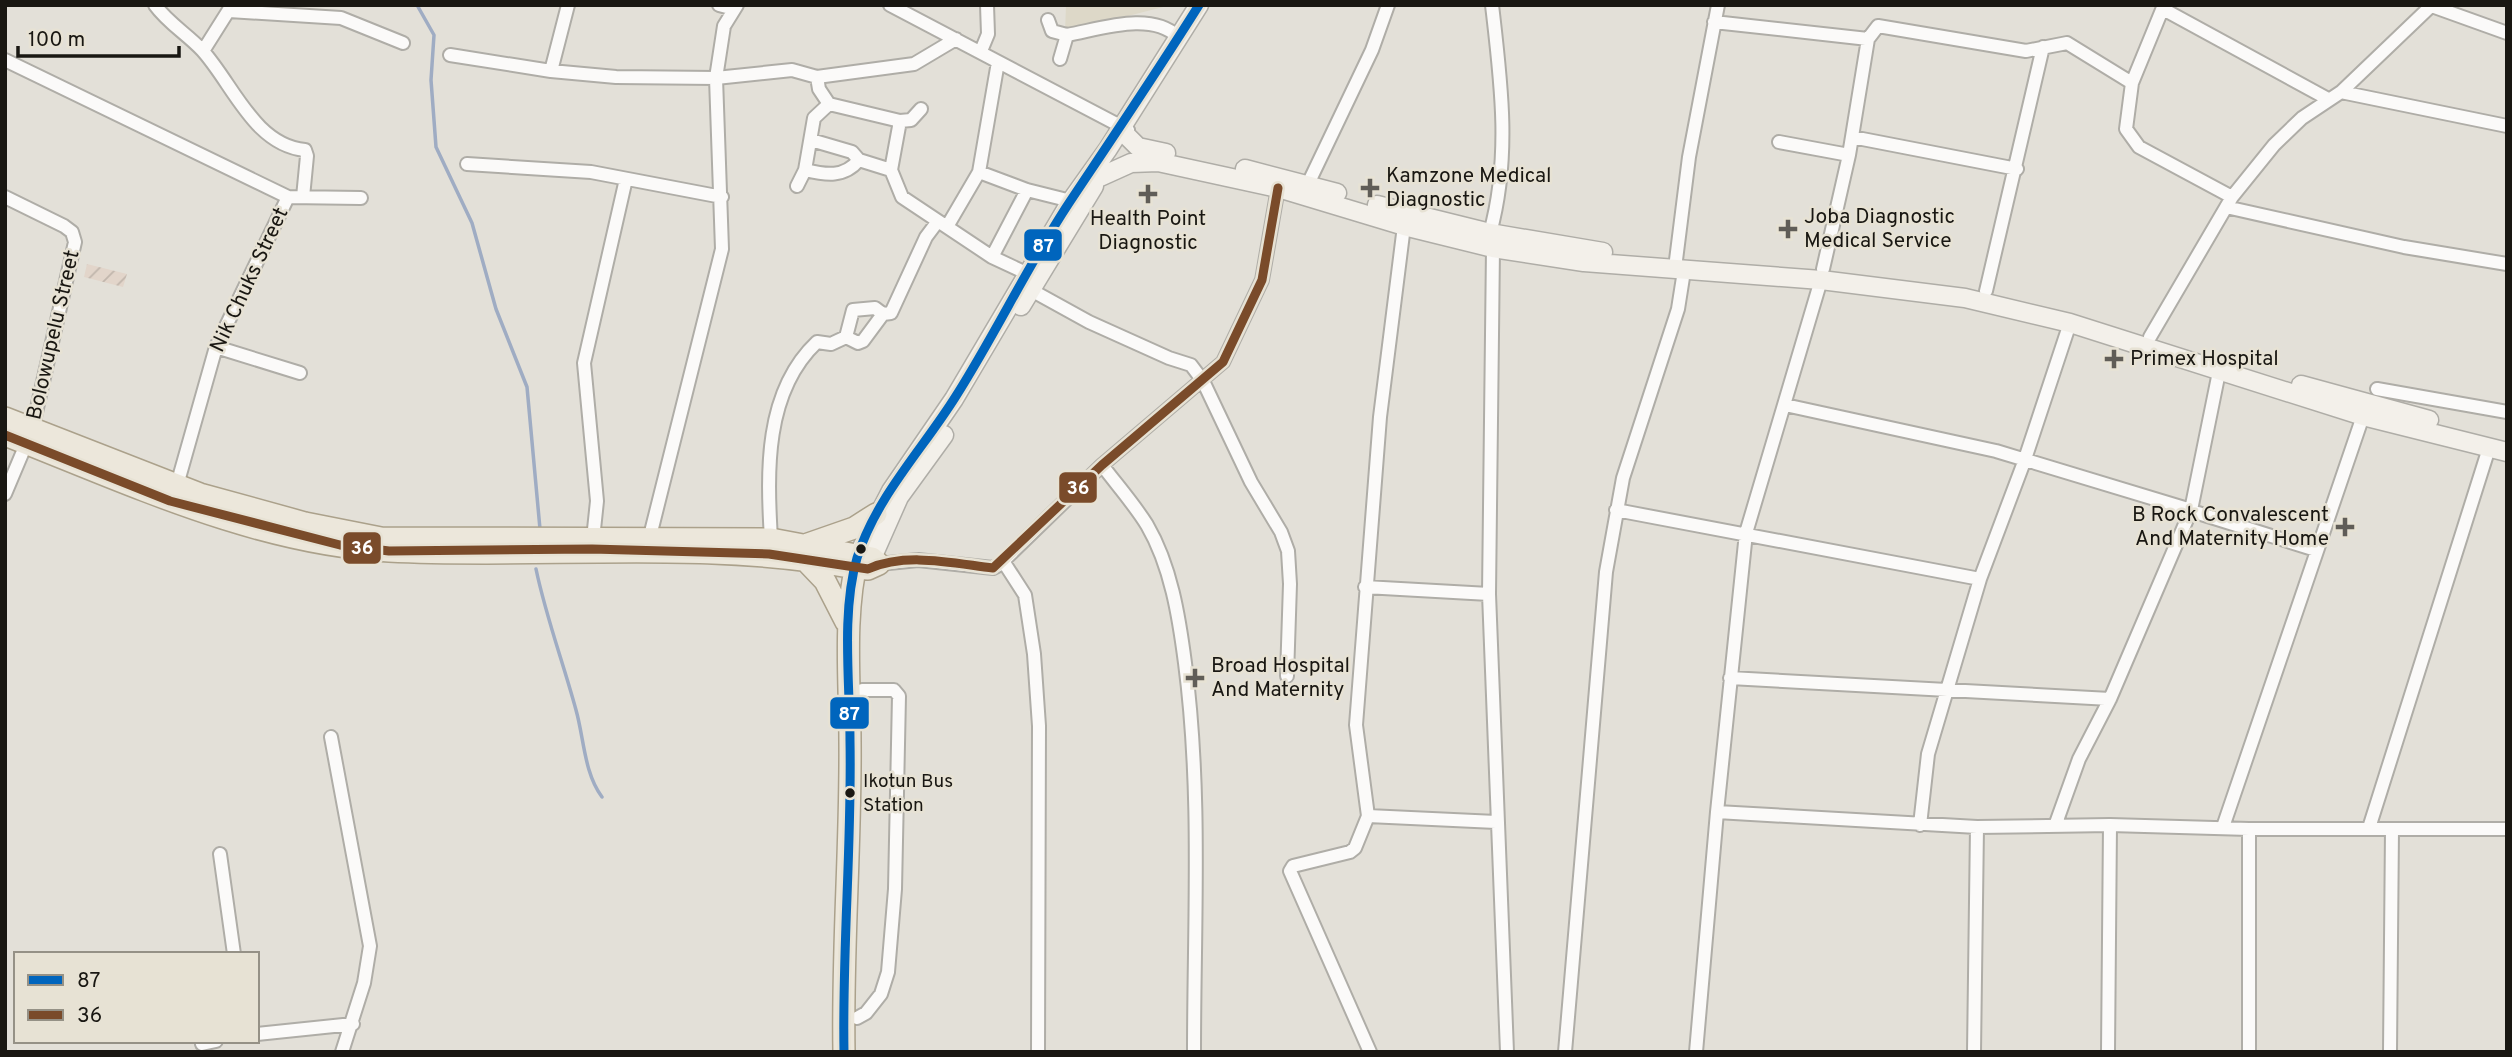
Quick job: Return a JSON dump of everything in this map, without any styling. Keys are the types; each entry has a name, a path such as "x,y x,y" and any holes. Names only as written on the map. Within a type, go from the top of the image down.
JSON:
{"main road":[{"path":"844,1052 851,594 899,497 965,404 1071,201 1123,142 1178,37 1199,5"},
{"path":"857,1052 861,601 876,514 954,399 1028,281 1123,142 1205,5"},
{"path":"1123,142 1308,184 1491,240"},
{"path":"1123,142 1158,162 1278,188 1404,226 1680,265 1822,274 1986,291 2067,310 2353,400 2507,441"},
{"path":"1937,288 2070,323 2363,416 2507,452"},
{"path":"5,418 30,437 170,501 210,505 381,538 593,539 650,536 771,539 804,552 866,563"},
{"path":"5,435 30,437 177,485 210,505 329,543 389,551 593,549 769,554 804,552 854,528 876,514"},
{"path":"804,552 836,597 849,630"}],"street":[{"path":"155,5 203,51 268,136 292,149 305,150 307,156 303,197"},
{"path":"551,71 568,5"},
{"path":"650,536 722,249 716,78 724,26 735,7 719,5"},
{"path":"890,5 981,51 1123,142"},
{"path":"981,51 988,34 987,5"},
{"path":"1308,184 1372,50 1388,5"},
{"path":"1492,5 1505,131 1498,205 1491,240 1489,594 1507,1052"},
{"path":"1565,1052 1606,572 1623,478 1678,309 1689,157 1718,5"},
{"path":"2150,337 2229,202 2274,145 2302,118 2341,92 2431,6 2507,33"},
{"path":"2329,99 2163,7 2132,83 2125,121 2133,142 2229,202 2404,247 2507,264"},
{"path":"203,51 230,8 341,18 403,43"},
{"path":"1048,20 1052,31 1067,36 1115,26 1157,23 1178,37"},
{"path":"1714,22 1868,39"},
{"path":"1696,1052 1717,812 1746,533 1822,274 1849,155 1868,39 1878,26 1885,25 2019,51 2061,42 2072,45 2132,83"},
{"path":"1060,59 1067,36"},
{"path":"450,55 551,71 616,77 716,78 792,70 817,77 914,64 956,39"},
{"path":"1986,291 2017,169 2043,47"},
{"path":"5,61 179,147 288,197 361,198"},
{"path":"846,337 853,310 875,308 883,314 891,313 926,237 943,223 979,172 998,62"},
{"path":"817,77 819,89 829,104 900,121 911,120 921,109"},
{"path":"2341,92 2507,126"},
{"path":"797,186 805,170 814,118 829,104"},
{"path":"900,121 891,170 902,197 1089,322 1191,365 1203,381 1251,482 1281,532 1288,551 1290,584 1287,676"},
{"path":"1852,137 2017,169"},
{"path":"811,140 852,152 859,160 891,170"},
{"path":"1779,142 1849,155"},
{"path":"805,170 836,174 850,172 859,160"},
{"path":"467,164 591,172 722,197"},
{"path":"979,172 1027,190 1071,201"},
{"path":"593,539 597,501 584,363 626,179"},
{"path":"866,563 918,560 993,568 1102,465 1203,381 1223,362 1262,280 1278,188"},
{"path":"992,257 1027,190"},
{"name":"Bolowupelu Street","path":"5,197 64,226 72,232 75,242 30,437 5,494"},
{"name":"Nik Chuks Street","path":"177,485 216,347 288,197"},
{"path":"1370,1052 1290,871 1293,866 1350,852 1355,848 1367,816 1356,725 1380,417 1404,226"},
{"path":"771,539 771,431 785,390 809,350 817,342 831,344 846,337 858,342 863,341 883,314"},
{"path":"1920,825 1928,754 1946,692 1980,579 2024,462 2070,323"},
{"path":"216,347 300,373"},
{"path":"2054,826 2079,759 2110,699 2195,512 2219,372"},
{"path":"2377,389 2507,412"},
{"path":"1785,405 1996,451 2024,462 2316,550"},
{"path":"2223,827 2363,416"},
{"path":"2369,828 2489,448"},
{"path":"1102,465 1147,525 1169,579 1179,621 1191,708 1198,848 1194,1052"},
{"path":"1616,510 1980,579"},
{"path":"1003,561 1025,595 1034,654 1039,726 1038,1052"},
{"path":"1365,587 1489,594"},
{"path":"1730,678 2110,699"},
{"path":"857,1018 866,1013 881,994 888,972 895,889 899,696 894,690 862,690"},
{"path":"331,737 370,946 353,1024 342,1052"},
{"path":"1717,812 1843,817 1978,828 2109,825 2249,829 2507,828"},
{"path":"1367,816 1496,822"},
{"path":"2108,1052 2109,825"},
{"path":"1974,1052 1978,828"},
{"path":"2249,829 2249,1052"},
{"path":"2390,1052 2392,829"},
{"path":"219,854 234,952"},
{"path":"259,1034 353,1024"},
{"path":"202,1044 207,1043"}],"shaded area":[{"path":"1066,5 1171,5 1065,32"},
{"path":"87,264 127,274 123,287 84,277"}],"waterway":[{"path":"417,5 434,35 431,80 436,147 472,223 496,309 527,387 540,529"},
{"path":"536,569 576,710 591,777 602,797"}],"transit line":[{"name":"87","path":"844,1052 850,819 848,625 852,579 857,558 865,536 888,494 956,396 1054,227 1199,5"},
{"name":"36","path":"5,435 170,501 340,545 389,551 592,549 769,554 868,569 913,560 993,568 1102,465 1223,362 1262,280 1278,188"}],"place":[{"name":"Kamzone Medical Diagnostic","path":"1370,188"},
{"name":"Health Point Diagnostic","path":"1148,194"},
{"name":"Joba Diagnostic Medical Service","path":"1788,229"},
{"name":"Primex Hospital","path":"2114,359"},
{"name":"B Rock Convalescent And Maternity Home","path":"2345,527"},
{"name":"Broad Hospital And Maternity","path":"1195,678"},
{"name":"Ikotun Bus Station","path":"850,793"}]}
